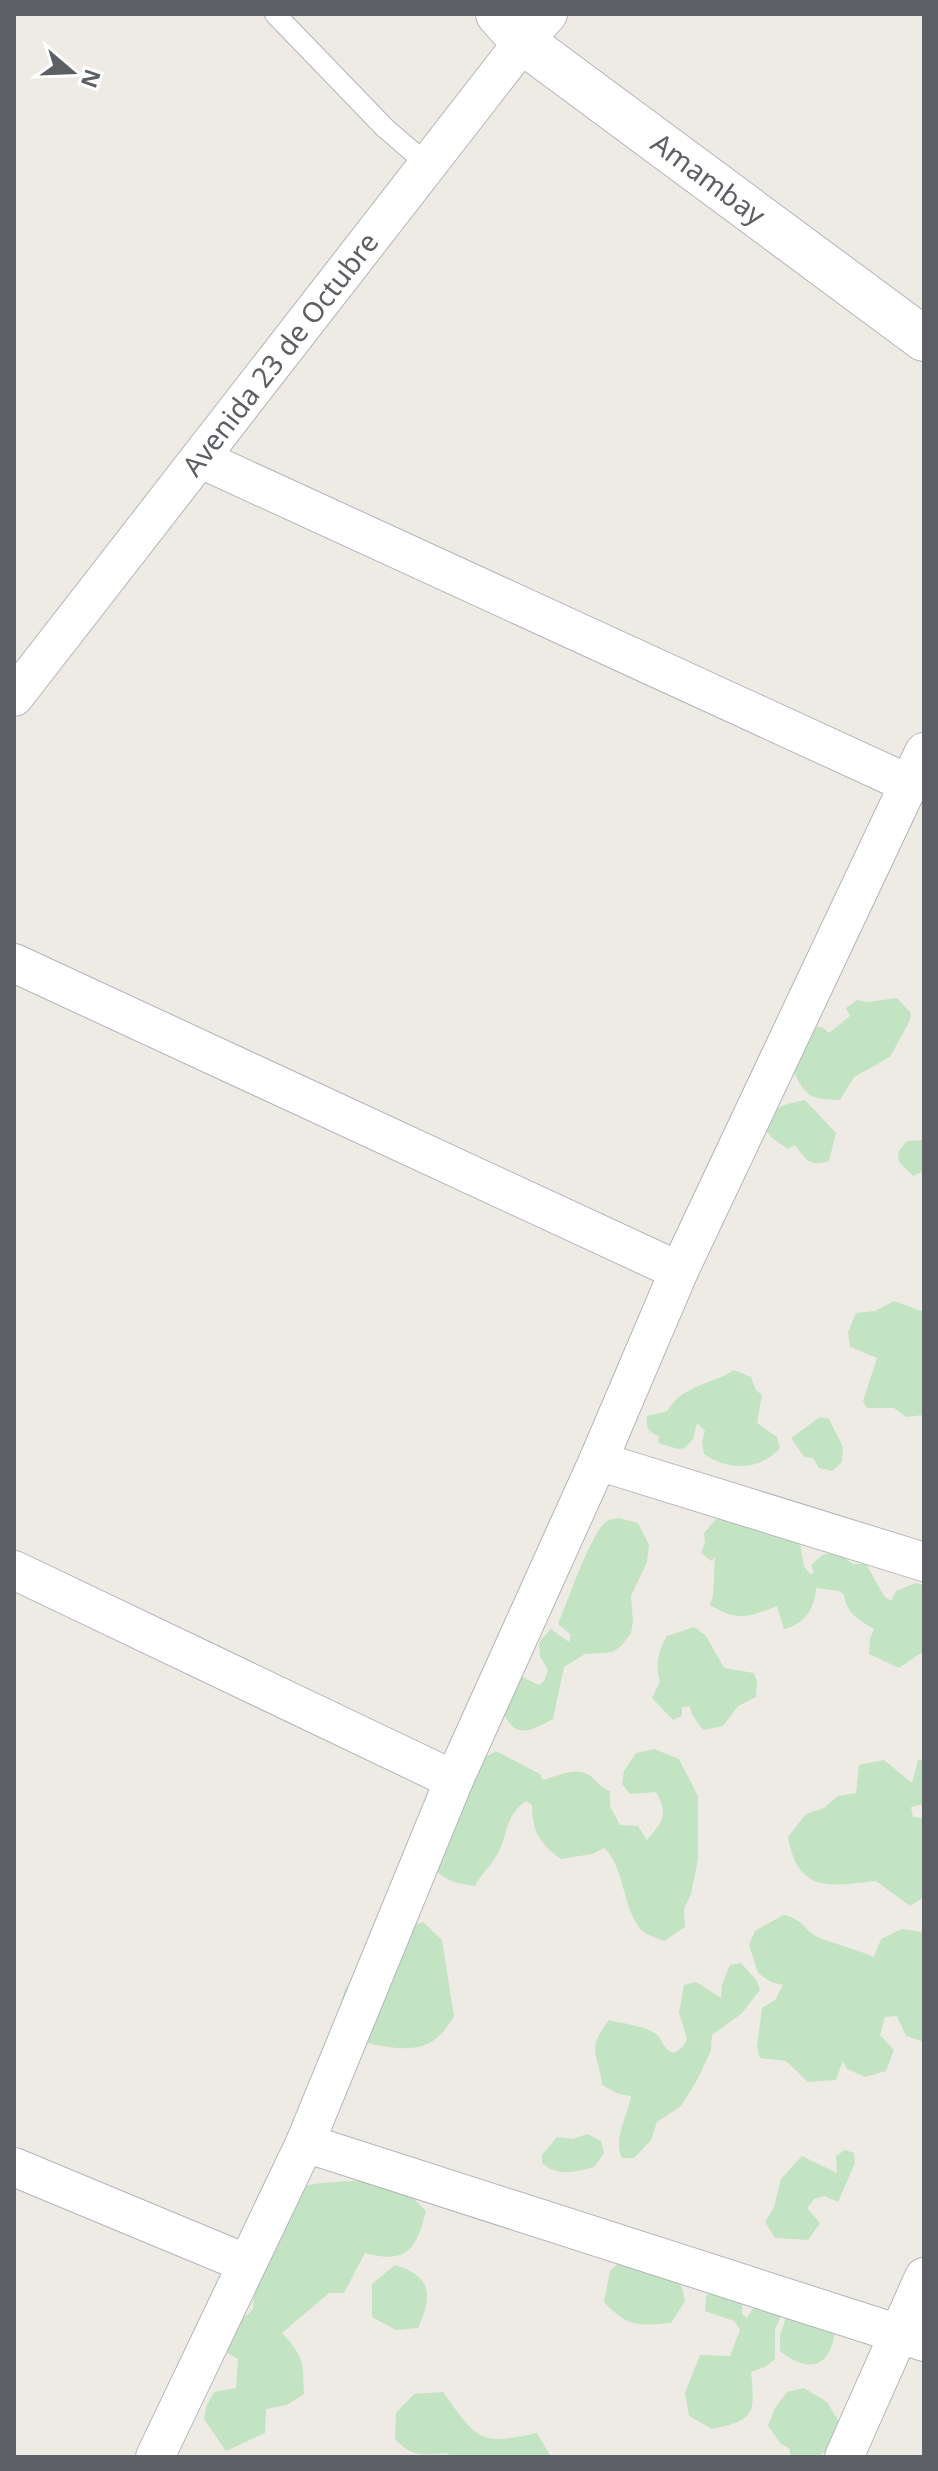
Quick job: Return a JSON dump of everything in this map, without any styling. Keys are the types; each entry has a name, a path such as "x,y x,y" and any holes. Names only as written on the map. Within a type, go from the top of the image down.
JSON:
{"street":[{"name":"Avenida 23 de Octubre","path":"14,697 428,165 523,23"},
{"name":"Amambay","path":"523,23 924,339"},
{"path":"155,2457 245,2263 305,2143 454,1780 598,1461 679,1271 916,768 201,459"},
{"path":"14,963 679,1271"},
{"path":"598,1461 924,1562"},
{"path":"14,1570 454,1780"},
{"path":"305,2143 912,2337"},
{"path":"14,2167 245,2263"},
{"path":"844,2457 912,2337 924,2277"}],"lane":[{"path":"275,14 385,128 428,165"}],"green space":[{"path":"897,998 911,1013 890,1057 854,1077 840,1100 816,1098 806,1092 794,1072 805,1026 822,1027 829,1033 850,1016 846,1008 857,1000 868,1002"},
{"path":"805,1100 836,1133 829,1161 813,1163 795,1145 788,1149 767,1131 772,1116 779,1108"},
{"path":"924,1140 924,1171 913,1176 899,1162 898,1152 907,1141"},
{"path":"894,1301 924,1312 924,1415 906,1417 894,1408 867,1408 863,1401 877,1358 850,1347 848,1332 856,1313 875,1311"},
{"path":"734,1370 751,1377 756,1390 762,1395 757,1423 777,1437 780,1448 772,1456 744,1466 713,1460 704,1454 702,1442 705,1431 697,1423 693,1439 685,1448 658,1443 659,1436 648,1429 647,1416 667,1411 681,1395"},
{"path":"820,1417 829,1419 843,1447 842,1462 832,1471 819,1468 813,1458 804,1457 791,1438"},
{"path":"725,1509 796,1519 804,1566 810,1574 814,1573 811,1565 822,1555 836,1552 853,1564 866,1564 884,1596 891,1601 896,1591 916,1583 924,1585 924,1651 899,1668 869,1654 874,1629 854,1615 839,1591 816,1588 813,1602 803,1620 784,1629 777,1606 759,1613 736,1616 710,1605 715,1557 711,1561 701,1553 705,1543 704,1533"},
{"path":"619,1518 638,1523 649,1545 647,1562 631,1596 631,1633 613,1652 585,1654 564,1667 553,1719 530,1730 518,1730 502,1710 518,1675 539,1685 544,1681 548,1670 540,1656 539,1642 551,1629 569,1642 571,1635 558,1624 580,1569 601,1527 608,1520"},
{"path":"694,1627 706,1636 724,1668 754,1673 757,1682 756,1697 738,1706 723,1726 703,1730 689,1706 682,1707 682,1716 673,1720 652,1698 660,1682 658,1658 667,1636"},
{"path":"654,1749 679,1759 698,1796 698,1859 691,1894 684,1909 685,1927 664,1941 643,1932 635,1921 611,1855 604,1848 592,1854 561,1859 539,1836 532,1805 526,1801 510,1819 497,1855 475,1886 450,1880 429,1866 470,1766 496,1751 540,1774 543,1780 570,1772 588,1775 610,1791 610,1806 620,1825 638,1826 647,1840 662,1818 660,1800 656,1792 630,1794 622,1784 624,1771 636,1753"},
{"path":"924,1759 924,1804 911,1807 913,1817 924,1818 924,1897 910,1906 876,1881 844,1884 818,1882 800,1869 788,1837 806,1814 824,1808 838,1796 856,1793 859,1765 884,1760 912,1783 918,1760"},
{"path":"783,1915 796,1919 820,1938 874,1957 881,1939 902,1929 924,1932 924,2042 906,2036 897,2016 885,2017 880,2035 894,2050 886,2071 865,2077 847,2069 843,2061 836,2080 808,2082 786,2061 760,2058 757,2047 762,2008 775,2000 783,1985 771,1982 758,1973 749,1945 755,1931"},
{"path":"423,1922 442,1940 454,2017 438,2037 422,2046 395,2048 368,2043 361,2029 338,2013 345,1989 404,1929"},
{"path":"741,1963 757,1981 760,1990 741,2014 712,2035 711,2051 681,2106 657,2122 651,2140 634,2158 622,2158 620,2136 631,2096 602,2085 595,2046 602,2030 609,2020 640,2027 656,2034 674,2053 683,2047 687,2039 679,2012 684,1985 696,1982 721,1998 722,1985 730,1965"},
{"path":"587,2134 601,2141 604,2153 594,2167 560,2172 542,2163 542,2155 557,2137 573,2139"},
{"path":"845,2150 854,2153 855,2163 838,2202 824,2196 814,2199 807,2208 820,2223 808,2240 775,2238 765,2222 774,2207 781,2179 802,2156 837,2173 836,2156"},
{"path":"374,2179 405,2190 426,2211 418,2236 408,2251 400,2255 391,2257 365,2253 344,2293 329,2293 282,2333 301,2360 304,2394 287,2405 266,2409 265,2433 226,2451 204,2419 206,2407 214,2392 236,2388 238,2359 222,2350 233,2321 253,2309 254,2286 289,2190 320,2183"},
{"path":"629,2253 666,2268 678,2280 685,2301 671,2323 634,2323 604,2302 610,2271"},
{"path":"395,2265 416,2275 426,2288 426,2306 418,2328 396,2330 372,2317 372,2284"},
{"path":"714,2283 743,2289 742,2314 747,2318 755,2305 783,2313 775,2329 775,2359 751,2372 753,2397 750,2412 737,2422 712,2429 689,2416 685,2393 700,2355 730,2356 740,2330 734,2321 705,2311 706,2297"},
{"path":"787,2314 835,2331 823,2360 809,2365 780,2351 780,2336"},
{"path":"804,2388 827,2402 842,2427 835,2447 816,2457 791,2457 789,2448 781,2444 768,2426 775,2408 787,2392"},
{"path":"443,2392 464,2420 481,2435 502,2439 537,2433 551,2457 451,2457 447,2453 425,2454 407,2449 395,2439 396,2413 414,2394"}]}
